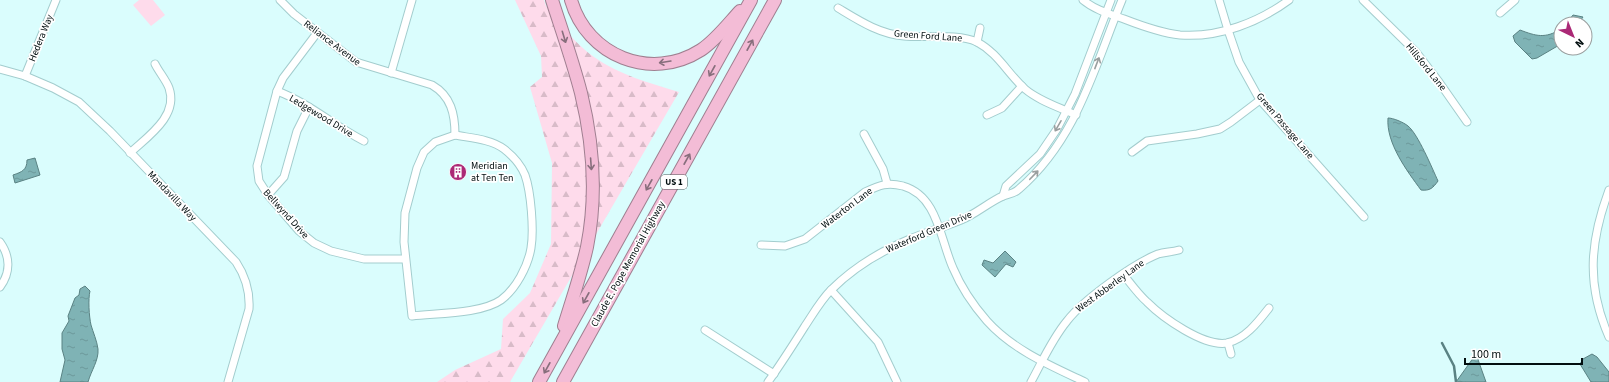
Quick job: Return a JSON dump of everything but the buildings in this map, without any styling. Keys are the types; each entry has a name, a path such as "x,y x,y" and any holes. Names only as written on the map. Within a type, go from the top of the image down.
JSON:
{"highway":[{"path":"552,0 581,93 589,132 592,187 591,219 587,247 555,354"},
{"path":"571,0 580,24 588,35 605,48 632,61 651,64 667,63 686,57 701,49 715,38 751,0"},
{"name":"Claude E. Pope Memorial Highway","path":"539,382 751,0"},
{"name":"Claude E. Pope Memorial Highway","path":"563,382 775,0"}],"street":[{"name":"Hedera Way","path":"25,76 56,0"},
{"name":"Reliance Avenue","path":"280,0 317,33 356,62 432,85 444,95 451,105 454,116 455,135"},
{"path":"391,73 412,0"},
{"path":"1083,0 1092,7 1148,28 1181,35 1206,34 1245,25 1262,18 1289,0"},
{"name":"Waterford Green Drive","path":"1003,196 1006,186 1030,165 1049,142 1067,111 1111,0"},
{"name":"Waterford Green Drive","path":"768,382 818,306 831,290 846,276 875,256 911,239 978,212 1003,196 1013,194 1047,160 1076,115 1122,0"},
{"name":"Green Passage Lane","path":"1220,0 1239,62 1260,100 1364,217"},
{"name":"Hillsford Lane","path":"1363,0 1416,52 1467,122"},
{"path":"1500,13 1515,0"},
{"name":"Green Ford Lane","path":"838,8 874,28 887,33 903,36 960,38 977,42 1001,61 1022,86 1045,101 1076,115"},
{"name":"Green Ford Lane","path":"977,42 980,28"},
{"name":"Bellwynd Drive","path":"317,33 283,78 277,91 257,166 259,181 268,195 299,231 323,248 364,259 405,259"},
{"path":"130,153 160,124 169,109 170,96 168,88 155,64"},
{"name":"Mandavilla Way","path":"0,69 25,76 53,88 79,102 110,131 236,262 249,290 249,309 228,382"},
{"path":"987,115 1002,108 1022,86"},
{"name":"Ledgewood Drive","path":"277,91 303,102 346,131 364,141"},
{"path":"1132,152 1147,141 1202,134 1220,129 1260,100"},
{"path":"268,195 284,177 297,131 309,107"},
{"path":"864,134 883,169 887,183 904,187 919,194 932,210 947,253 958,278 979,311 988,322 1008,340 1042,362 1085,382"},
{"path":"455,135 489,142 500,147 515,160 521,168 525,176 531,207 531,248 516,283 511,291 501,299 482,308 412,316 405,259 403,228 405,213 420,160 424,152 435,142 455,135"},
{"name":"Waterton Lane","path":"761,245 785,246 805,239 865,192 887,183"},
{"path":"1609,190 1596,235 1592,270 1597,304 1609,337"},
{"path":"0,242 7,254 8,261 6,276 0,287"},
{"name":"West Abberley Lane","path":"1031,382 1060,330 1073,314 1138,263 1160,254 1179,250"},
{"path":"1123,274 1147,302 1178,326 1207,341 1218,344 1236,340 1250,330 1269,308"},
{"path":"831,290 878,342 897,382"},
{"path":"705,330 774,374"},
{"path":"1228,343 1230,354"}],"green space":[{"path":"139,0 153,0 165,15 151,26 133,5"},
{"path":"515,0 544,0 546,6 568,33 594,57 624,74 679,92 510,382 437,382 455,370 501,349 503,319 530,293 551,244 552,163 530,87 542,77 541,56"}],"water":[{"path":"1520,30 1540,36 1553,33 1553,49 1537,58 1532,59 1515,42 1513,36"},
{"path":"1388,118 1395,119 1408,126 1416,136 1438,181 1431,188 1421,190 1398,156 1390,137"},
{"path":"35,158 40,175 15,183 13,175 19,173 25,168 27,160"},
{"path":"1005,251 1016,262 1013,267 1006,264 995,277 982,265 984,260 993,263"},
{"path":"85,286 90,291 89,303 91,325 98,353 96,361 88,382 60,382 65,360 62,349 62,333 69,321 68,316 75,298 79,295 80,289"},
{"path":"1476,354 1486,382 1456,382"},
{"path":"1592,354 1597,357 1609,372 1609,382 1591,382 1580,364 1583,359"}],"waterway":[{"path":"1442,343 1454,366 1456,382"}],"place":[{"name":"Meridian at Ten Ten","path":"458,172"}]}
